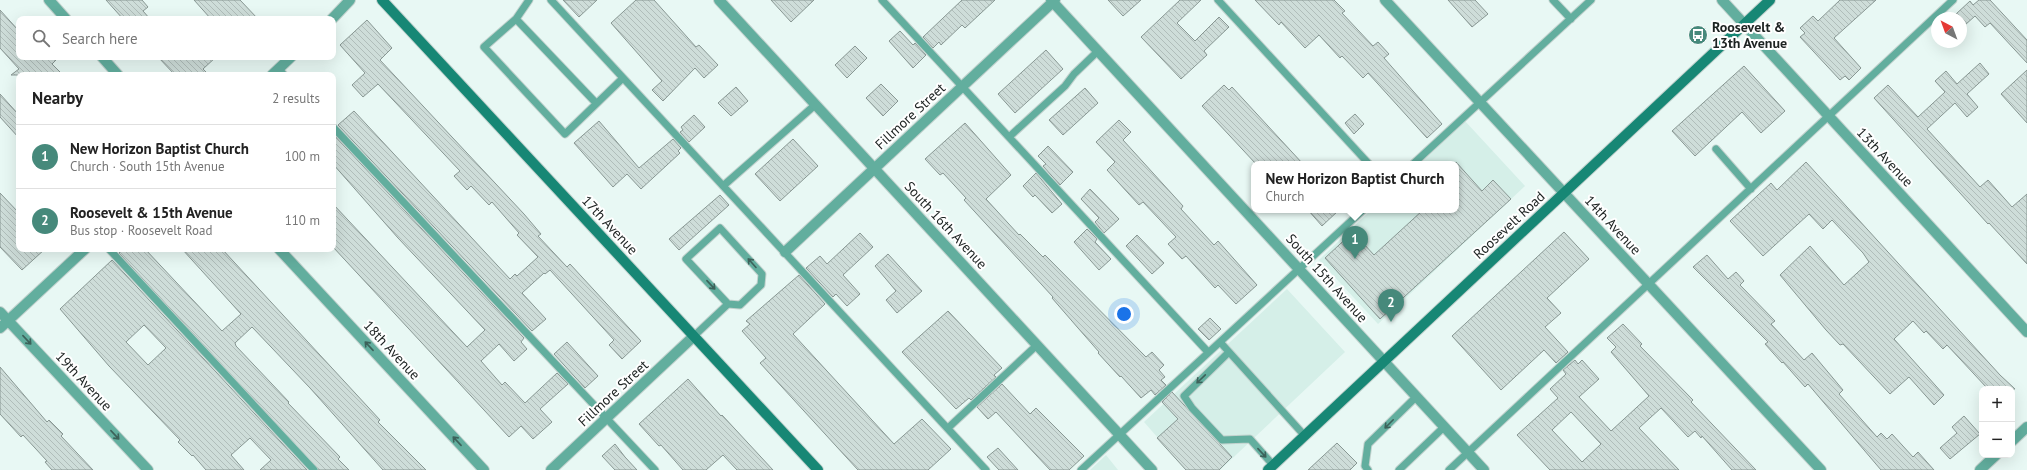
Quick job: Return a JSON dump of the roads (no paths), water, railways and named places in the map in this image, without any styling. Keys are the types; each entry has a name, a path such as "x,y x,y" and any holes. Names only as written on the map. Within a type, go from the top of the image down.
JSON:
{"main road":[{"name":"17th Avenue","path":"382,0 818,470"},
{"name":"Roosevelt Road","path":"1271,467 1770,0"}],"street":[{"path":"49,0 63,16"},
{"path":"335,16 350,0"},
{"name":"South 16th Avenue","path":"719,0 1152,470"},
{"name":"14th Avenue","path":"1385,0 1821,470"},
{"name":"13th Avenue","path":"1722,0 2027,332"},
{"name":"Fillmore Street","path":"785,252 1053,1"},
{"name":"South 15th Avenue","path":"1053,1 1484,470"},
{"path":"105,60 115,72"},
{"path":"279,72 289,60"},
{"path":"0,328 82,252"},
{"name":"18th Avenue","path":"282,252 484,470"},
{"name":"19th Avenue","path":"0,312 148,470"},
{"name":"Fillmore Street","path":"550,470 694,336"},
{"path":"2015,438 2027,427"},
{"path":"1980,470 1993,458"}],"lane":[{"path":"529,0 516,19 484,47 565,134 623,78"},
{"path":"551,0 986,470"},
{"path":"882,0 1208,352"},
{"path":"1218,0 1366,161"},
{"path":"1553,0 1571,19"},
{"path":"1416,161 1591,0"},
{"path":"1449,470 1954,0"},
{"path":"516,19 596,103"},
{"path":"1009,137 1065,86 1074,74 1098,51"},
{"path":"723,186 816,105"},
{"path":"336,130 607,417 655,470"},
{"path":"1716,149 1751,189"},
{"path":"1080,470 1360,213"},
{"path":"694,336 728,304 740,305 761,285 762,274 720,228 686,259 728,304"},
{"path":"112,252 314,470"},
{"path":"1220,342 1304,435"},
{"path":"948,428 1037,345"},
{"path":"1229,352 1184,396 1192,408 1222,440 1250,439 1271,467"},
{"path":"1368,470 1365,466 1368,444 1416,397"},
{"path":"1399,470 1444,427"}],"place":[{"name":"Roosevelt & 13th Avenue","path":"1698,35"},
{"name":"New Horizon Baptist Church","path":"1355,259"},
{"name":"Roosevelt & 15th Avenue","path":"1391,322"}]}
